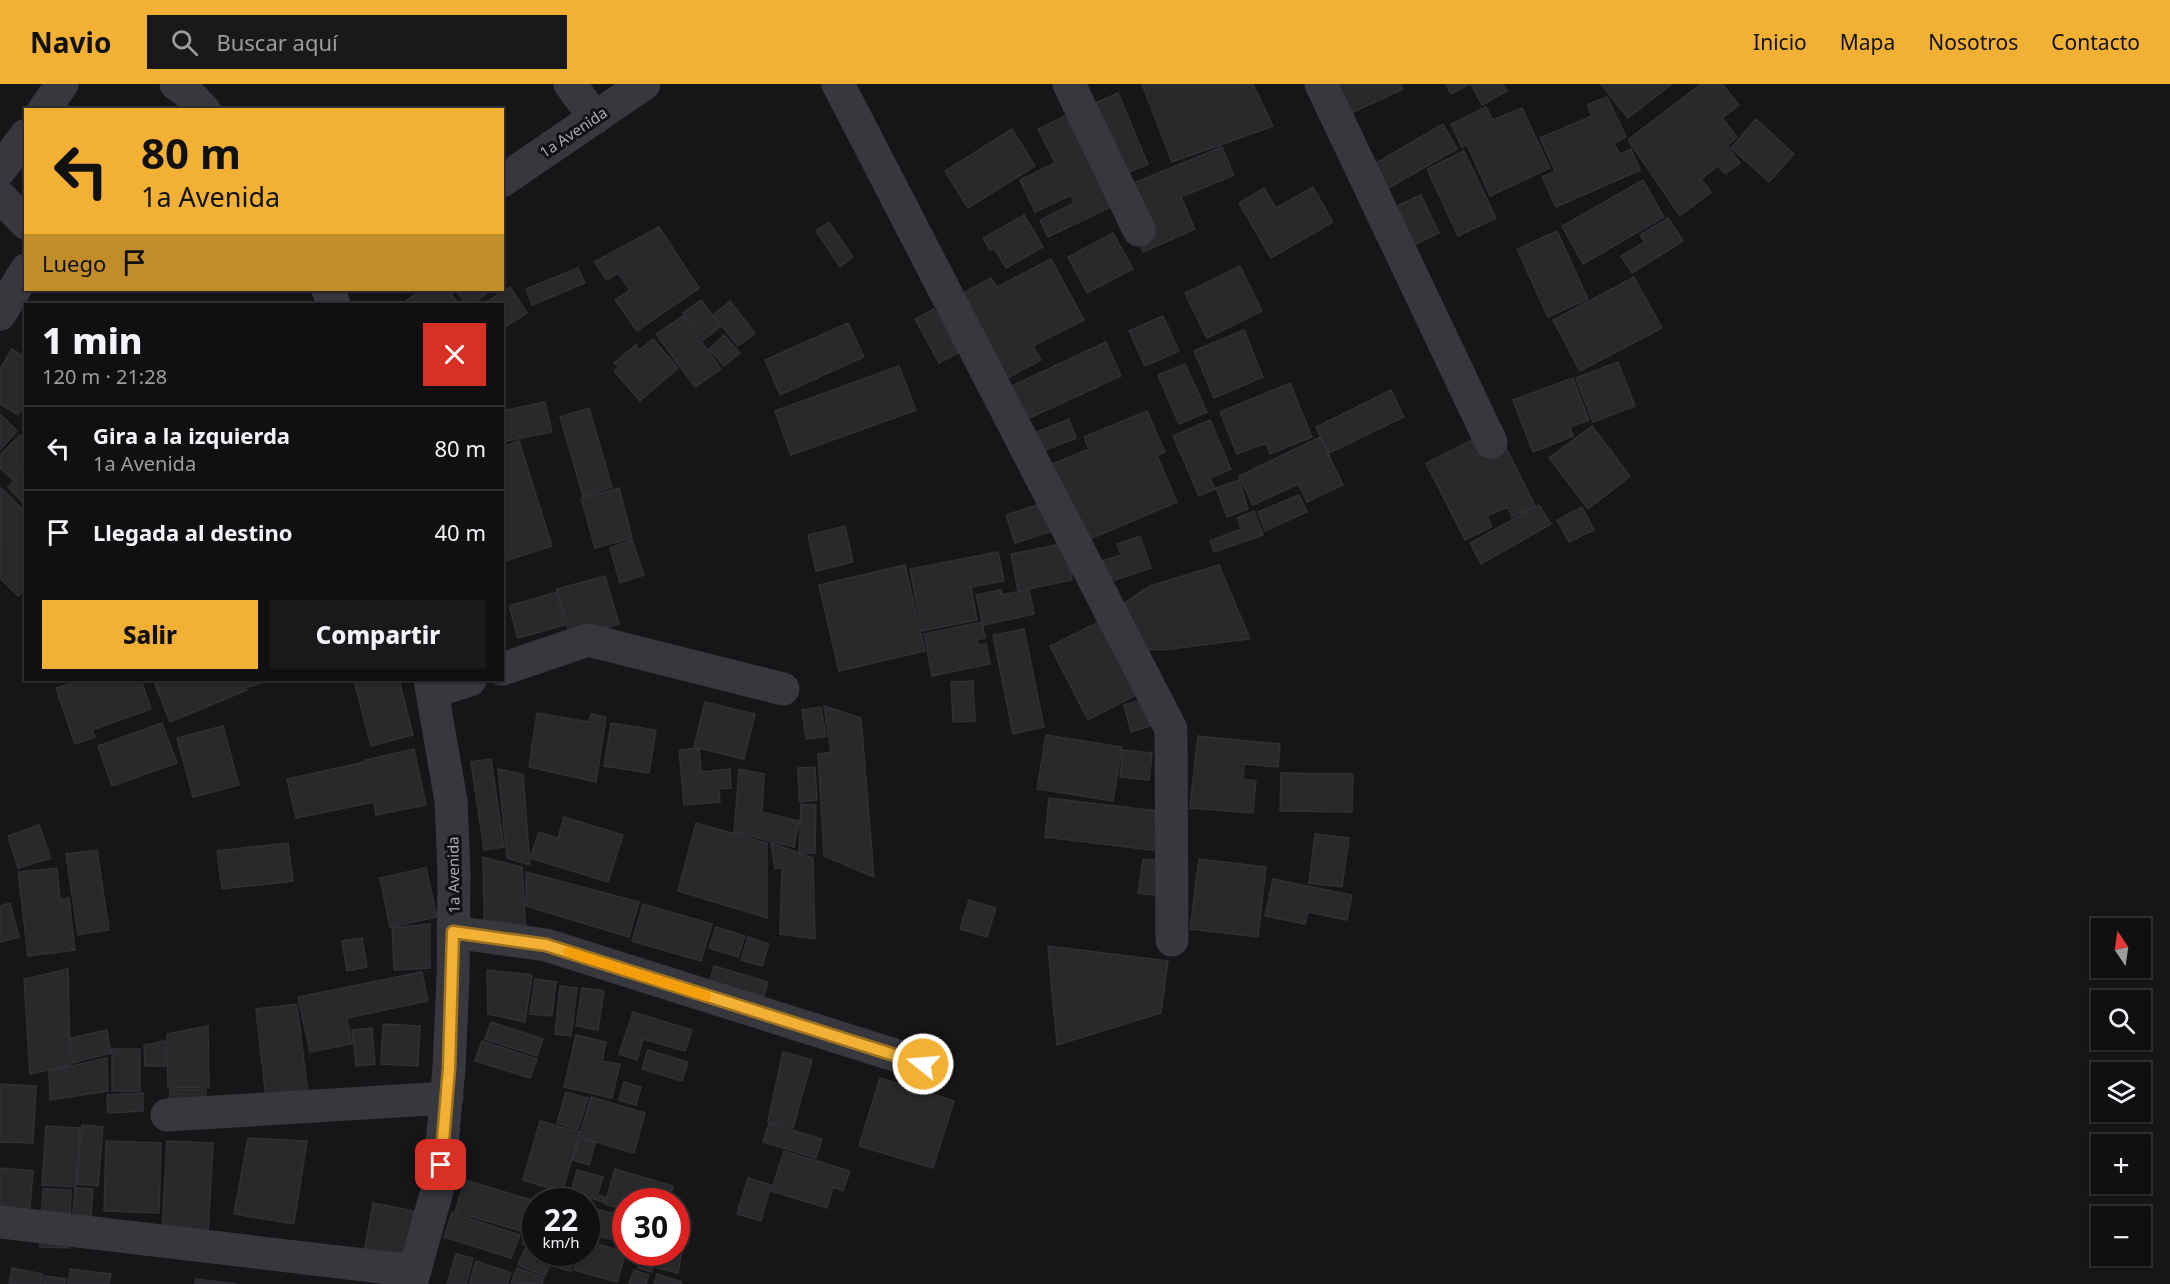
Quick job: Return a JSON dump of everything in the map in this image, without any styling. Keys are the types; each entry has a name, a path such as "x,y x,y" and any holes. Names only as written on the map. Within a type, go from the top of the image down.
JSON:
{"street":[{"path":"45,108 62,84"},
{"path":"176,84 202,108"},
{"path":"570,84 595,118"},
{"name":"1a Avenida","path":"504,180 644,84"},
{"path":"838,84 1171,729 1172,940"},
{"path":"1069,84 1139,230"},
{"path":"1321,84 1491,442"},
{"path":"0,170 24,138"},
{"path":"0,197 24,221"},
{"path":"0,314 24,273"},
{"path":"504,668 588,640 783,689"},
{"path":"431,686 464,681"},
{"name":"1a Avenida","path":"413,1278 438,1187 447,1098 453,932 454,874 451,801 431,686"},
{"path":"453,932 546,945 923,1064"},
{"path":"167,1114 447,1098"},
{"path":"0,1222 413,1278"}],"building":[{"path":"1142,84 1253,84 1273,126 1172,162"},
{"path":"1330,84 1401,84 1403,89 1345,116"},
{"path":"1446,84 1470,84 1451,94"},
{"path":"1471,84 1503,84 1507,91 1482,105"},
{"path":"1601,84 1672,84 1628,118"},
{"path":"1701,84 1722,84 1739,105 1722,118 1737,137 1727,146 1740,163 1725,174 1718,166 1701,179 1711,192 1680,216 1628,140"},
{"path":"1118,93 1148,164 1109,181 1078,111"},
{"path":"1607,97 1626,137 1614,143 1620,154 1631,149 1640,170 1556,207 1542,177 1555,171 1540,138 1592,116 1587,105"},
{"path":"1486,107 1493,120 1522,108 1550,168 1490,196 1467,145 1462,147 1451,124"},
{"path":"1072,113 1117,204 1048,237 1040,220 1074,203 1071,195 1035,212 1020,180 1055,163 1038,129"},
{"path":"1756,119 1794,154 1769,182 1731,148"},
{"path":"1443,124 1457,149 1385,190 1371,166"},
{"path":"1012,129 1035,166 968,208 945,171"},
{"path":"1222,147 1234,175 1181,197 1195,229 1143,252 1117,190"},
{"path":"1464,151 1496,218 1458,236 1427,169"},
{"path":"1643,180 1664,217 1583,264 1562,226"},
{"path":"1313,187 1333,222 1271,258 1239,203 1264,188 1276,208"},
{"path":"1421,195 1439,233 1408,248 1390,209"},
{"path":"1024,215 1043,247 1006,268 994,248 990,250 983,238"},
{"path":"1668,218 1683,241 1632,273 1621,256 1645,242 1640,235"},
{"path":"829,222 853,257 840,267 816,231"},
{"path":"659,227 699,288 637,331 615,300 630,290 618,273 607,280 594,262"},
{"path":"1557,231 1588,299 1548,317 1517,249"},
{"path":"1113,233 1133,269 1087,293 1068,257"},
{"path":"1051,259 1084,320 1033,346 1041,360 1004,380 958,296 991,278 997,287"},
{"path":"1240,266 1262,311 1207,338 1185,293"},
{"path":"578,268 585,283 532,305 526,289"},
{"path":"1634,277 1662,328 1580,371 1553,320"},
{"path":"510,287 527,313 504,328 504,303 485,303"},
{"path":"420,291 449,291 458,303 402,303"},
{"path":"456,291 490,291 473,303 466,303"},
{"path":"701,300 721,326 703,340 683,313"},
{"path":"730,301 755,333 738,346 713,315"},
{"path":"934,309 958,353 939,363 915,319"},
{"path":"683,316 721,369 695,387 656,334"},
{"path":"1163,316 1179,351 1145,366 1129,331"},
{"path":"848,323 864,357 780,395 765,360"},
{"path":"1244,330 1263,377 1214,398 1194,351"},
{"path":"724,335 740,353 724,366 709,349"},
{"path":"653,339 678,368 640,401 614,371 619,367 614,363 636,345 639,350"},
{"path":"1106,342 1121,376 1023,421 1007,388"},
{"path":"12,349 24,357 24,405 18,415 0,404 0,369"},
{"path":"1618,362 1635,406 1593,422 1576,378"},
{"path":"1185,364 1207,412 1179,424 1158,375"},
{"path":"899,366 916,410 791,455 775,411"},
{"path":"1573,378 1589,420 1570,427 1573,436 1533,452 1513,400"},
{"path":"1290,383 1312,437 1270,454 1266,443 1237,454 1220,412"},
{"path":"1391,390 1404,417 1329,453 1316,427"},
{"path":"545,402 552,432 504,442 504,411"},
{"path":"589,408 612,487 583,496 560,417"},
{"path":"1147,411 1165,452 1157,455 1177,502 1083,542 1050,465 1089,449 1084,437"},
{"path":"0,414 17,431 0,450"},
{"path":"1069,419 1076,438 1038,453 1030,435"},
{"path":"1210,420 1231,469 1210,478 1215,489 1199,496 1173,436"},
{"path":"1592,426 1630,476 1588,509 1549,458"},
{"path":"1496,428 1535,506 1512,517 1507,507 1487,516 1492,527 1465,540 1426,463"},
{"path":"20,435 24,438 24,468 13,480 0,468 0,455"},
{"path":"1320,437 1343,485 1307,502 1298,484 1253,505 1239,476"},
{"path":"519,441 552,546 504,561 504,446"},
{"path":"24,472 24,504 8,487"},
{"path":"1239,480 1248,509 1227,517 1216,488"},
{"path":"1,488 24,511 24,591 18,596 0,578"},
{"path":"619,488 632,538 595,548 581,498"},
{"path":"1299,495 1307,512 1265,531 1258,512"},
{"path":"1043,503 1052,531 1015,543 1006,515"},
{"path":"1539,505 1551,524 1481,564 1470,543"},
{"path":"1582,507 1594,530 1569,542 1557,520"},
{"path":"1254,511 1263,535 1214,552 1210,541 1241,529 1237,518"},
{"path":"845,526 853,562 816,571 808,535"},
{"path":"1140,536 1151,568 1106,583 1099,562 1121,555 1117,544"},
{"path":"632,540 644,575 620,583 610,548"},
{"path":"1066,543 1072,580 1018,591 1011,554"},
{"path":"998,552 1004,581 971,587 977,620 922,631 910,569"},
{"path":"905,565 925,651 839,671 819,585"},
{"path":"1219,565 1250,639 1163,650 1141,649 1124,603 1150,586"},
{"path":"605,576 619,624 571,638 557,589"},
{"path":"1029,589 1034,614 983,625 976,595 1001,590 1002,595"},
{"path":"557,592 565,625 518,638 509,606"},
{"path":"982,622 985,638 977,640 978,645 986,644 990,664 932,676 924,634"},
{"path":"1099,622 1136,695 1088,720 1050,646"},
{"path":"1024,629 1044,727 1013,734 993,635"},
{"path":"78,681 141,681 151,709 92,730 95,737 75,744 56,688"},
{"path":"163,681 243,681 247,690 170,722 155,684"},
{"path":"246,681 269,681 248,687"},
{"path":"354,681 399,681 413,735 371,746"},
{"path":"973,681 975,721 953,722 951,682"},
{"path":"1146,699 1153,725 1131,732 1124,705"},
{"path":"705,702 755,714 744,759 694,747"},
{"path":"824,706 861,718 874,877 824,856 818,754 831,752"},
{"path":"821,707 826,736 806,739 802,710"},
{"path":"537,713 589,722 591,714 606,717 596,782 529,767"},
{"path":"162,723 177,763 112,786 98,746"},
{"path":"611,723 656,730 649,773 604,766"},
{"path":"223,726 239,785 193,797 177,738"},
{"path":"1046,735 1122,747 1113,801 1037,789"},
{"path":"1198,736 1280,744 1278,767 1244,764 1243,779 1256,781 1253,813 1190,808"},
{"path":"699,748 701,772 730,769 731,788 719,789 720,802 684,805 679,750"},
{"path":"414,749 426,805 376,815 374,802 296,818 287,779"},
{"path":"1123,750 1152,753 1149,780 1120,777"},
{"path":"491,759 504,847 484,850 471,762"},
{"path":"815,767 817,800 799,802 798,768"},
{"path":"498,769 523,774 530,865 507,858"},
{"path":"739,769 764,774 762,812 799,821 794,847 734,832"},
{"path":"1281,773 1353,774 1352,812 1280,811"},
{"path":"1049,798 1164,812 1159,851 1045,837"},
{"path":"801,804 816,805 815,853 799,853"},
{"path":"564,817 623,835 608,882 530,858 539,832 558,838"},
{"path":"696,823 767,843 767,918 678,891"},
{"path":"39,825 51,858 18,868 8,836"},
{"path":"1315,834 1349,838 1342,887 1309,883"},
{"path":"288,843 293,881 222,889 217,851"},
{"path":"771,843 813,858 815,939 780,934 782,867 775,869"},
{"path":"97,850 109,930 78,935 66,854"},
{"path":"483,857 522,867 527,951 485,946"},
{"path":"1143,859 1169,862 1165,896 1138,893"},
{"path":"1199,859 1266,867 1258,937 1190,929"},
{"path":"57,868 60,900 69,898 75,950 28,956 18,872"},
{"path":"426,868 437,917 390,927 380,878"},
{"path":"526,872 639,902 629,937 526,906"},
{"path":"1273,879 1352,895 1347,920 1308,912 1305,924 1265,916"},
{"path":"969,900 996,908 987,937 960,929"},
{"path":"10,903 19,937 0,942 0,906"},
{"path":"643,904 712,924 701,961 632,941"},
{"path":"430,924 430,968 394,970 392,928"},
{"path":"716,927 745,936 738,957 709,948"},
{"path":"748,937 769,944 762,966 741,960"},
{"path":"362,938 367,967 347,971 342,941"},
{"path":"1048,946 1168,961 1161,1013 1057,1045"},
{"path":"714,966 768,982 756,1020 703,1004"},
{"path":"68,969 70,1065 30,1074 24,979"},
{"path":"487,970 532,975 525,1022 488,1014"},
{"path":"422,972 428,1001 347,1018 352,1044 310,1052 298,997"},
{"path":"535,979 556,982 552,1016 530,1014"},
{"path":"560,986 577,988 571,1036 555,1034"},
{"path":"582,988 604,991 598,1030 576,1026"},
{"path":"297,1004 308,1094 266,1099 256,1009"},
{"path":"633,1012 692,1030 685,1051 643,1039 637,1060 619,1054"},
{"path":"491,1022 543,1039 537,1056 485,1039"},
{"path":"383,1024 420,1026 418,1066 381,1064"},
{"path":"208,1026 209,1088 168,1087 167,1034"},
{"path":"372,1028 375,1064 356,1066 352,1030"},
{"path":"107,1030 111,1053 72,1063 71,1038"},
{"path":"576,1035 606,1042 602,1061 620,1064 612,1098 564,1087"},
{"path":"165,1041 166,1066 145,1066 144,1045"},
{"path":"482,1041 537,1059 530,1078 475,1061"},
{"path":"112,1049 140,1049 140,1091 112,1091"},
{"path":"648,1050 688,1062 682,1081 642,1069"},
{"path":"783,1052 812,1060 793,1128 768,1121"},
{"path":"107,1058 108,1091 50,1100 49,1071"},
{"path":"880,1078 954,1101 933,1168 859,1146"},
{"path":"624,1082 641,1087 636,1105 619,1100"},
{"path":"0,1084 36,1086 33,1143 0,1142"},
{"path":"170,1089 206,1090 205,1111 169,1110"},
{"path":"566,1092 588,1098 578,1129 557,1123"},
{"path":"143,1093 143,1111 108,1113 107,1095"},
{"path":"591,1097 645,1113 634,1153 579,1137"},
{"path":"540,1121 580,1132 563,1188 549,1188 523,1180"},
{"path":"769,1123 822,1139 816,1158 763,1142"},
{"path":"82,1125 103,1127 98,1186 77,1184"},
{"path":"46,1126 80,1128 76,1187 42,1185"},
{"path":"248,1138 307,1141 294,1224 234,1214"},
{"path":"579,1139 595,1143 589,1165 573,1160"},
{"path":"106,1141 161,1143 159,1213 104,1211"},
{"path":"167,1141 213,1143 208,1234 162,1232"},
{"path":"784,1151 850,1171 843,1191 833,1187 827,1208 771,1191"},
{"path":"0,1168 33,1171 29,1220 0,1218"},
{"path":"615,1169 673,1186 672,1188 612,1188 612,1206 605,1204"},
{"path":"577,1170 603,1177 599,1188 572,1188"},
{"path":"748,1178 771,1185 761,1221 737,1214"},
{"path":"465,1180 522,1197 522,1228 521,1231 455,1212"},
{"path":"75,1188 93,1189 90,1229 72,1227"},
{"path":"43,1189 71,1190 69,1248 40,1247"},
{"path":"600,1196 605,1197 604,1202 600,1201"},
{"path":"373,1203 414,1211 402,1278 361,1270"},
{"path":"600,1210 612,1213 612,1240 600,1236"},
{"path":"452,1213 520,1235 511,1258 444,1237"},
{"path":"600,1245 612,1248 612,1266 622,1266 617,1282 574,1270 575,1266 600,1266"},
{"path":"456,1254 473,1258 466,1284 447,1284"},
{"path":"522,1256 522,1266 549,1266 545,1276 518,1265"},
{"path":"476,1261 511,1273 507,1284 469,1284"},
{"path":"555,1266 572,1266 571,1271"},
{"path":"638,1266 654,1266 652,1272 638,1268"},
{"path":"658,1266 679,1266 678,1273 657,1268"},
{"path":"12,1268 43,1274 41,1284 9,1284"},
{"path":"517,1268 544,1278 542,1284 511,1283"},
{"path":"70,1269 111,1274 109,1284 68,1284"},
{"path":"634,1270 649,1275 646,1284 629,1284"},
{"path":"657,1274 682,1282 681,1284 654,1284"},
{"path":"45,1276 66,1279 65,1284 43,1284"},
{"path":"196,1279 237,1284 195,1284"}],"slow traffic":[{"path":"568,952 706,996"}],"route":[{"path":"441,1165 449,1068 453,932 546,945 923,1064"}]}
